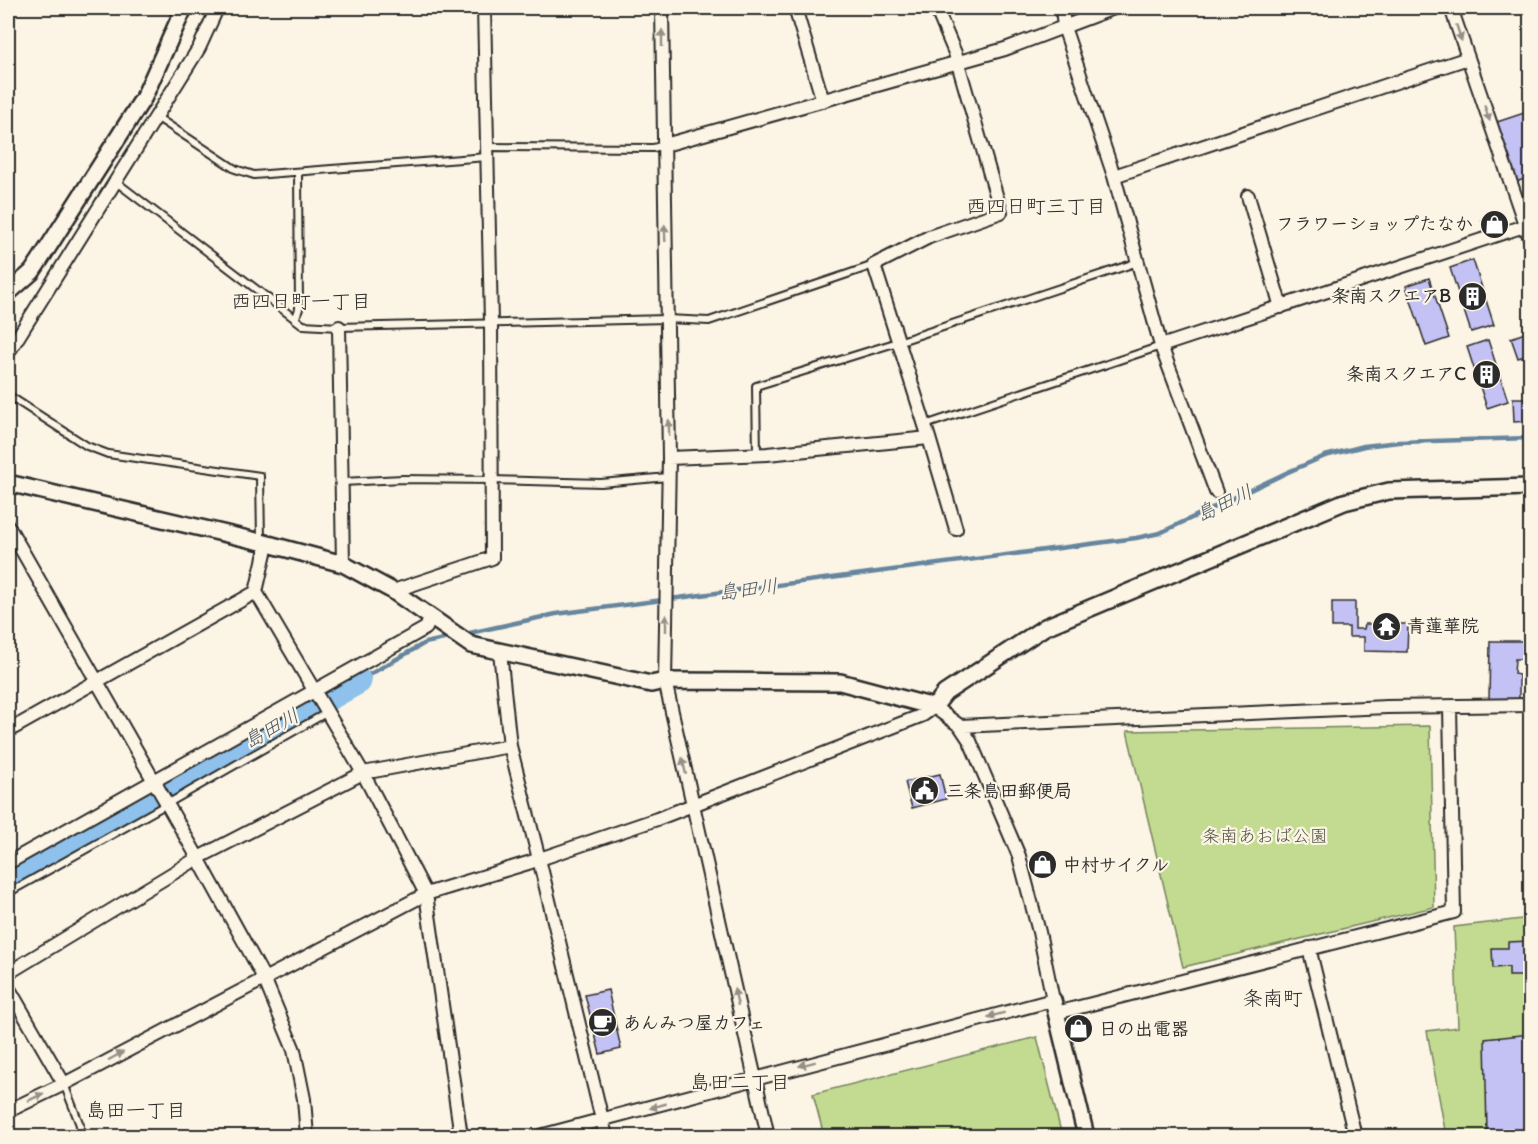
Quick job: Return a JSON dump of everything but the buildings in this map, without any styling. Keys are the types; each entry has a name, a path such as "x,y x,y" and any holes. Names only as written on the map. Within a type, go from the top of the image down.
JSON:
{"street":[{"path":"8,293 32,272 144,96 184,8"},
{"path":"8,353 199,48 215,13 215,8"},
{"path":"393,591 492,558 491,322 484,8"},
{"path":"662,8 669,459 665,681 768,1137"},
{"path":"795,8 823,101"},
{"path":"936,8 956,53 957,64 975,117 1001,212 928,237 874,265 956,529"},
{"path":"1062,8 1064,27 1114,176 1161,346 1216,492"},
{"path":"665,145 885,82 957,64 1005,49 1114,8"},
{"path":"1451,8 1528,225 1530,239"},
{"path":"1114,176 1468,58"},
{"path":"1248,196 1281,307"},
{"path":"1161,346 1528,225"},
{"path":"339,327 343,564"},
{"path":"669,459 757,455 929,438"},
{"path":"8,483 264,543 343,564 393,591 471,645 651,684 665,681 840,682 934,707 960,726 970,741 1019,856 1040,932 1054,1007 1086,1137"},
{"path":"8,1111 426,894 539,859 693,806 922,715 934,707 945,693 1045,627 1344,502 1389,491 1530,488"},
{"path":"8,526 264,978 294,1050 304,1099 307,1137"},
{"path":"264,543 256,592 363,772 426,894 462,1137"},
{"path":"8,731 256,592"},
{"path":"8,863 426,628 431,617"},
{"path":"500,652 510,746 606,1137"},
{"path":"960,726 1387,707 1530,705"},
{"path":"540,1137 754,1078 1454,912 1449,707"},
{"path":"8,973 198,858 363,772 510,746"},
{"path":"1309,948 1355,1137"},
{"path":"8,987 64,1083"}],"lane":[{"path":"155,116 235,169 254,175 487,152 653,148 665,145"},
{"path":"296,320 299,309 298,172"},
{"path":"115,181 303,325 339,327 668,319 709,321 874,265"},
{"path":"757,455 756,386 898,342 1138,262"},
{"path":"925,425 1161,346"},
{"path":"8,395 87,446 108,454 260,476 264,543"},
{"path":"342,482 403,479 601,483 669,477"},
{"path":"8,893 165,802 326,713"},
{"path":"64,1083 80,1125 79,1137"}],"green space":[{"name":"条南あおば公園","path":"1430,726 1434,907 1183,967 1127,731"},
{"path":"1530,918 1530,1136 1446,1136 1427,1031 1458,1027 1454,927"},
{"path":"1037,1037 1062,1136 824,1136 813,1094"}],"waterway":[{"name":"島田川","path":"465,634 556,614 1136,538 1160,533 1325,456 1364,446 1399,442 1530,438"},
{"name":"島田川","path":"358,681 425,643 453,637"},
{"name":"島田川","path":"8,874 358,681"}],"place":[{"name":"フラワーショップたなか","path":"1494,224"},
{"name":"条南スクエアB","path":"1472,296"},
{"name":"条南スクエアC","path":"1487,374"},
{"name":"青蓮華院","path":"1386,626"},
{"name":"三条島田郵便局","path":"925,791"},
{"name":"中村サイクル","path":"1042,865"},
{"name":"あんみつ屋カフェ","path":"602,1023"},
{"name":"日の出電器","path":"1078,1029"}],"district":[{"name":"西四日町三丁目","path":"1036,206"},
{"name":"西四日町一丁目","path":"301,301"},
{"name":"条南町","path":"1273,998"},
{"name":"島田二丁目","path":"740,1082"},
{"name":"島田一丁目","path":"136,1110"}]}
